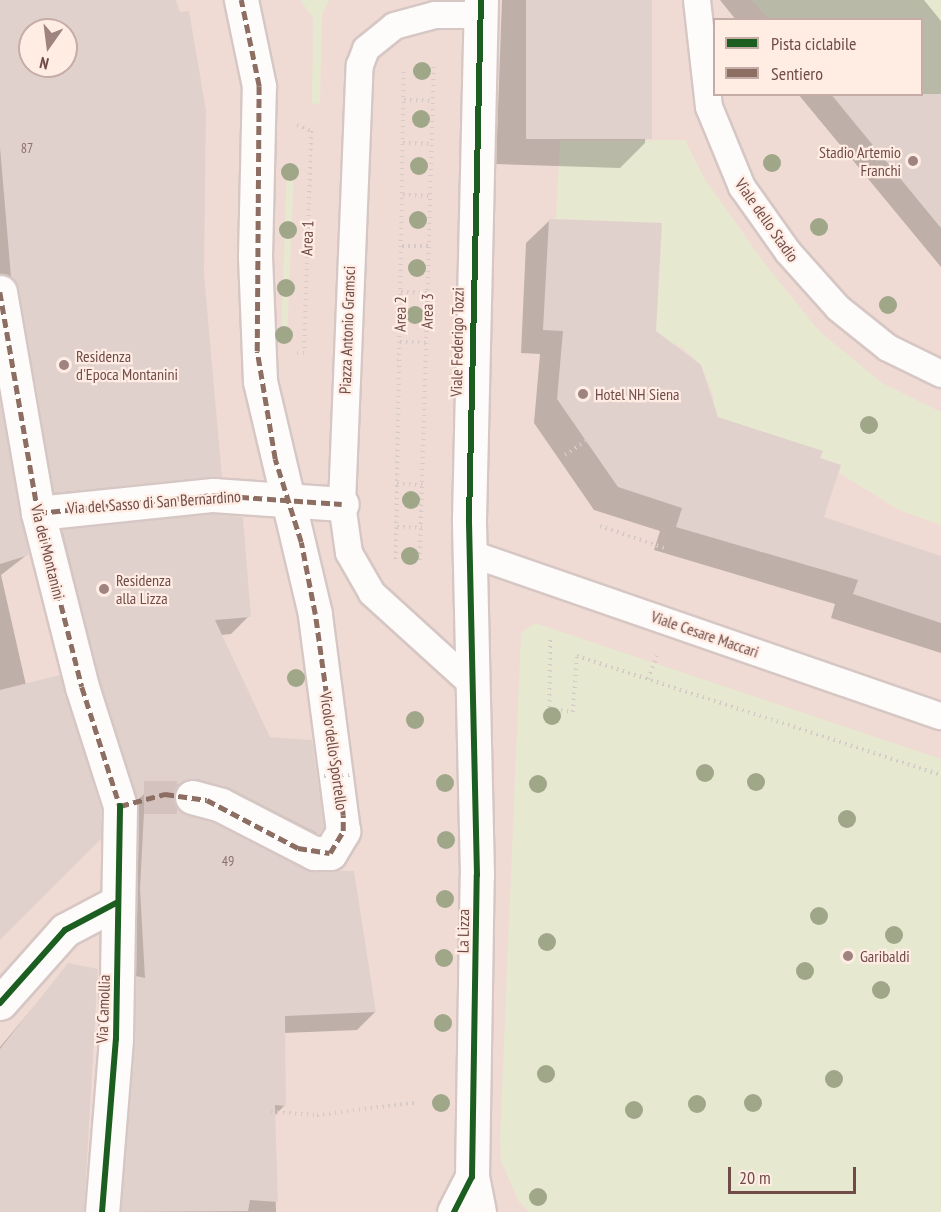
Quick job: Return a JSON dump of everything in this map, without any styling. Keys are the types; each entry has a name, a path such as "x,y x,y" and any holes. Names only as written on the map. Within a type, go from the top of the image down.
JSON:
{"street":[{"path":"241,0 255,52 260,108 257,351 286,498"},
{"name":"Viale Federigo Tozzi","path":"473,686 469,553 481,8"},
{"name":"Via dei Montanini","path":"0,292 38,513 82,687 132,801"},
{"name":"Via del Sasso di San Bernardino","path":"38,513 213,495 286,498 342,504"},
{"name":"Vicolo dello Sportello","path":"192,797 220,805 314,854 330,853 343,831 315,614 286,498"},
{"name":"La Lizza","path":"472,1177 477,875 473,686"},
{"name":"Via Camollia","path":"102,1212 116,1039 116,903 132,801"},
{"path":"0,1003 65,930 116,903"},
{"path":"454,1212 472,1177"},
{"path":"472,1177 479,1212"}],"lane":[{"name":"Viale dello Stadio","path":"697,0 709,106 742,187 838,308 888,348 941,374"},
{"name":"Piazza Antonio Gramsci","path":"473,686 372,593 348,554 342,504 360,65 366,49 394,26 435,15 481,8"},
{"name":"Viale Cesare Maccari","path":"469,553 941,716"}],"path":[{"path":"404,100 432,101"},
{"path":"403,143 431,144"},
{"path":"403,195 430,195"},
{"path":"402,246 429,246"},
{"path":"401,292 427,293"},
{"path":"400,342 426,343"},
{"path":"565,455 586,441"},
{"path":"397,484 423,485"},
{"path":"600,526 667,549"},
{"path":"397,527 422,528"},
{"path":"550,640 549,709 573,712 577,656 941,775"},
{"path":"648,679 660,648"},
{"path":"324,776 350,775"},
{"path":"271,1112 317,1115 414,1103"}],"shaded area":[{"path":"0,0 752,0 768,18 713,18 713,96 832,96 941,228 941,1212 0,1212"}],"green space":[{"path":"300,0 329,0 322,15 320,104 312,103 313,18"},
{"name":"Stadio Artemio Franchi","path":"752,0 941,0 941,228 832,96 923,96 923,18 768,18"},
{"path":"685,140 704,178 765,264 819,331 882,383 941,412 941,525 899,510 839,473 841,465 820,458 822,452 712,418 714,397 701,365 682,347 653,335 661,223 556,219 560,141"},
{"path":"287,165 294,165 287,341 281,341"},
{"path":"535,623 941,759 941,1212 529,1212 519,1202 501,1161 500,1139 521,633"}],"building":[{"path":"0,0 176,0 180,12 189,11 206,110 204,274 222,477 54,493 18,289 11,277 0,147"},
{"path":"526,0 652,0 652,139 526,139"},
{"path":"941,94 941,228 833,96"},
{"name":"Hotel NH Siena","path":"549,219 662,223 656,331 701,365 718,417 823,451 820,458 841,465 824,517 941,556 941,623 853,594 858,580 676,527 682,508 618,487 557,399 563,331 543,330"},
{"path":"0,403 29,555 0,564"},
{"path":"213,514 243,517 251,617 215,620 270,737 312,740 324,827 319,834 229,788 197,779 178,784 174,802 186,815 214,823 306,870 354,871 376,1012 285,1016 286,1106 275,1105 278,1202 250,1200 248,1211 121,1212 136,976 145,978 140,889 145,793 138,800 100,682 62,529"},
{"path":"60,675 101,809 101,839 0,940 0,690"},
{"path":"68,963 98,969 84,1212 0,1212 0,1049"}],"tunnel":[{"path":"144,797 192,797"}],"marked path":[{"path":"0,292 38,513 82,687 120,806 165,794 207,800 298,848 330,853 343,831 343,815 315,614 301,542 275,459 257,351 259,86 241,0"},
{"path":"38,513 213,495 342,504"}],"cycle path":[{"path":"454,1212 472,1177 477,875 469,519 481,0"},
{"path":"102,1212 116,1039 120,806"},
{"path":"0,1003 65,930 116,903"}],"place":[{"name":"Stadio Artemio Franchi","path":"913,161"},
{"name":"Residenza d'Epoca Montanini","path":"64,365"},
{"name":"Hotel NH Siena","path":"583,394"},
{"name":"Residenza alla Lizza","path":"104,589"},
{"name":"Garibaldi","path":"848,956"}]}
